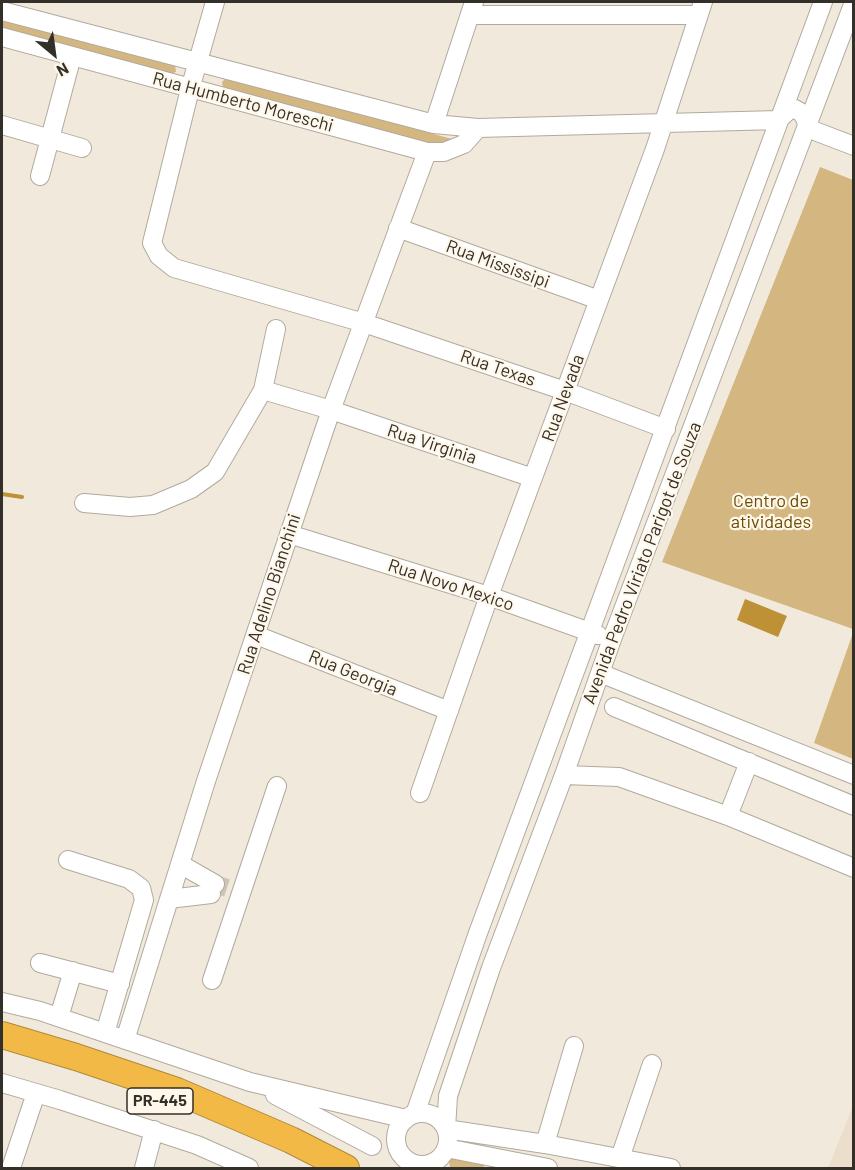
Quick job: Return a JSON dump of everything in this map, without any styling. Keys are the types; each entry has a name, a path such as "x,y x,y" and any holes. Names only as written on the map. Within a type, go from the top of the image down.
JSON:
{"highway":[{"name":"PR-445","path":"2,1035 177,1091 291,1140 346,1168"},
{"name":"PR-445","path":"2,1051 130,1090 252,1139 312,1168"}],"street":[{"name":"Rua Texas","path":"215,2 190,89 152,243 159,256 174,268 364,323 565,391 666,429"},
{"name":"Avenida Pedro Viriato Parigot de Souza","path":"410,1117 823,2"},
{"name":"Avenida Pedro Viriato Parigot de Souza","path":"446,1129 448,1096 491,968 564,775 612,639 854,2"},
{"path":"434,124 472,8 700,8"},
{"name":"Rua Nevada","path":"420,793 489,596 662,125 700,8"},
{"name":"Rua Humberto Moreschi","path":"2,11 434,124 478,128 662,125 778,120"},
{"name":"Rua Humberto Moreschi","path":"2,37 427,152 444,152 464,144 478,128"},
{"path":"40,176 72,56"},
{"path":"778,120 779,129 789,137 801,134 807,128 854,146"},
{"path":"2,125 82,148"},
{"name":"Rua Adelino Bianchini","path":"125,1040 206,781 331,410 427,152"},
{"name":"Rua Mississipi","path":"398,228 599,300"},
{"path":"84,502 130,507 153,506 191,489 215,472 263,390 276,329"},
{"name":"Rua Virginia","path":"263,390 331,410 533,478"},
{"name":"Rua Novo Mexico","path":"289,534 489,596 612,639"},
{"name":"Rua Georgia","path":"256,635 449,711"},
{"path":"600,673 854,775"},
{"path":"614,707 854,806"},
{"path":"728,816 749,762"},
{"path":"564,775 619,777 728,816 854,868"},
{"path":"212,980 226,893 277,786"},
{"path":"68,860 129,879 141,888 144,900 105,1033"},
{"path":"180,864 226,893"},
{"path":"169,899 226,893"},
{"path":"478,933 490,937 491,968"},
{"path":"40,963 120,984"},
{"path":"59,1017 73,971"},
{"path":"2,1002 59,1017 250,1082 410,1117 428,1114 434,1116 446,1129 448,1142 435,1161 419,1166 399,1150 396,1139 399,1128 410,1117"},
{"path":"545,1144 574,1046"},
{"path":"620,1158 652,1064"},
{"path":"250,1082 372,1146"},
{"path":"2,1083 197,1144 249,1168"},
{"path":"9,1158 36,1093"},
{"path":"446,1129 545,1144 671,1168"},
{"path":"144,1168 154,1130"},
{"path":"446,1148 548,1168"}],"shaded area":[{"path":"745,599 787,616 778,637 737,620"},
{"path":"853,1106 853,1168 828,1168"}],"green space":[{"path":"2,17 175,64 176,72 170,74 2,27"},
{"path":"226,78 452,139 449,145 430,144 223,88 222,82"},
{"name":"Centro de atividades","path":"820,167 853,180 853,629 662,562"},
{"path":"853,633 854,759 814,743"},
{"path":"454,1156 485,1164 483,1168 453,1168 450,1167 449,1161"}],"waterway":[{"path":"2,494 22,497"}],"tunnel":[{"path":"215,884 227,888"}]}
